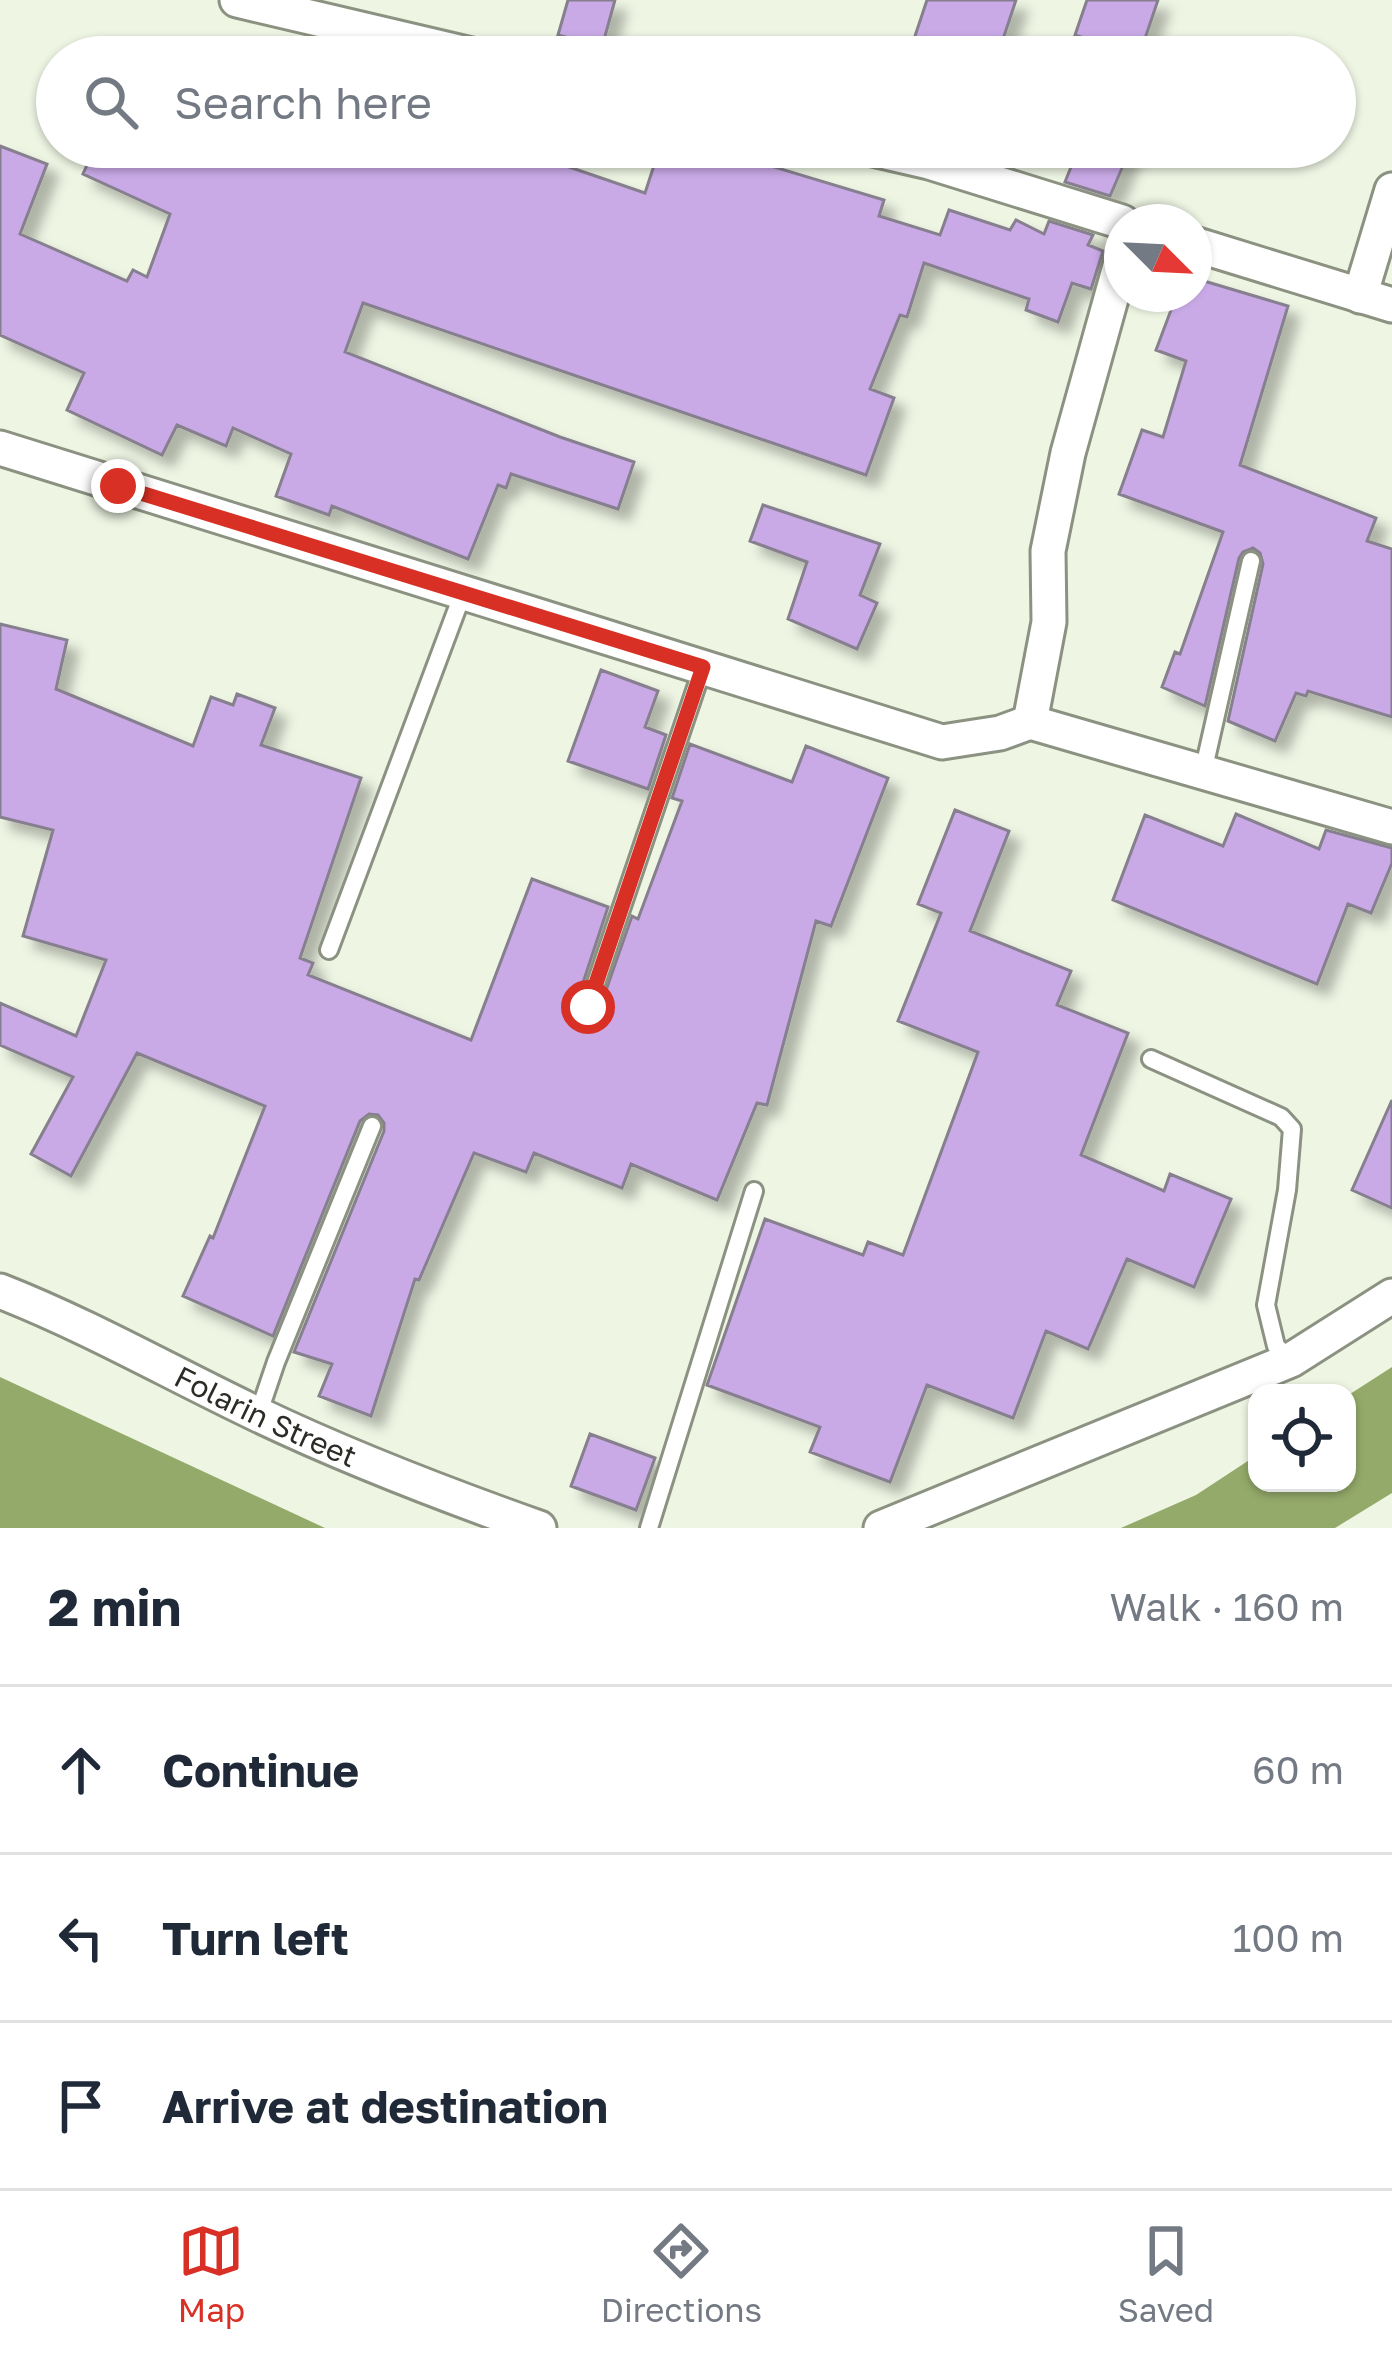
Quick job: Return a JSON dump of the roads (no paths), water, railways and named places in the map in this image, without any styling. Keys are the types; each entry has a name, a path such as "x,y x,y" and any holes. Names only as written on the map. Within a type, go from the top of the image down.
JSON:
{"street":[{"path":"237,0 390,36"},
{"path":"948,168 1104,216"},
{"path":"1212,250 1376,300 1392,190"},
{"path":"1030,722 1049,622 1048,551 1068,453 1107,312"},
{"path":"0,448 942,742 1000,734 1030,722 1392,827"},
{"name":"Folarin Street","path":"0,1291 64,1316 258,1415 392,1475 539,1528"},
{"path":"881,1528 1291,1360 1392,1296"}],"lane":[{"path":"1203,772 1251,561"},
{"path":"329,950 464,593"},
{"path":"588,1007 703,667"},
{"path":"1151,1059 1281,1117 1292,1129 1287,1190 1266,1305 1276,1346 1291,1360"},
{"path":"258,1415 372,1126"},
{"path":"649,1528 754,1191"}]}
